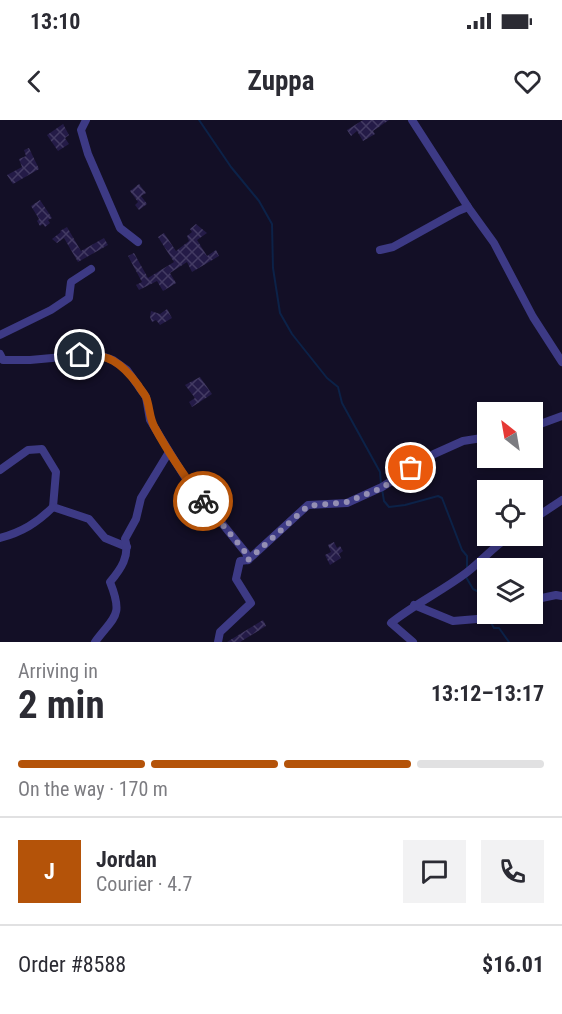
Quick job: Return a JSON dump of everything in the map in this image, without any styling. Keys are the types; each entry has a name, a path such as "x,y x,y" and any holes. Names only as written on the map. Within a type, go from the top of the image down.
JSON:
{"street":[{"path":"86,120 81,130 88,154 120,228 138,242"},
{"path":"412,120 494,243 533,317 562,362"},
{"path":"380,250 393,247 468,207"},
{"path":"0,335 51,310 69,298 71,282 91,269"},
{"path":"0,354 3,360 96,354 113,360 127,370 146,397 150,420 169,453 186,479 246,553 248,560"},
{"path":"543,423 562,416"},
{"path":"218,642 220,632 251,603 236,579 240,561 248,560 308,506 347,502 382,488 434,454 463,441 477,439"},
{"path":"0,470 27,450 42,449 56,472 53,507 38,522 16,534 0,538"},
{"path":"95,642 113,621 117,601 110,582 122,567 127,547 125,539 136,519 141,498 169,453"},
{"path":"543,513 562,500"},
{"path":"53,507 89,519 105,538 127,547"},
{"path":"413,642 391,623 414,605 467,572 495,546"},
{"path":"543,598 562,596"},
{"path":"414,605 453,621 477,619"}],"building":[{"path":"363,120 389,120 373,131 375,134 363,141 357,131 351,136 347,130"},
{"path":"63,124 69,135 65,138 69,144 58,151 47,135"},
{"path":"29,148 39,169 13,184 7,175 22,167 19,159 26,156 24,150"},
{"path":"139,184 146,193 141,196 147,204 139,210 135,205 138,202 130,191"},
{"path":"40,200 52,218 48,220 50,223 45,227 43,224 40,226 37,221 39,219 31,206"},
{"path":"196,224 207,233 197,240 207,256 216,250 219,256 192,272 187,262 170,273 176,283 163,291 157,281 139,290 136,285 142,282 128,256 134,253 148,278 174,262 158,237 164,233 176,251 189,241 187,236"},
{"path":"67,227 81,251 104,238 108,245 78,262 64,238 57,243 52,239"},
{"path":"167,309 172,318 160,325 156,320 152,322 151,311 160,314"},
{"path":"200,377 212,394 192,407 189,402 195,398 185,385"},
{"path":"334,542 337,548 340,546 343,551 339,554 341,558 330,565 325,555 331,552 328,545"},
{"path":"263,620 266,626 240,642 227,642"}],"waterway":[{"path":"199,120 231,167 259,201 272,224 273,268 280,313 292,334 327,378 338,387 342,403 380,472 381,484"},
{"path":"382,489 384,501 389,507 438,496 442,498 462,550 467,556 467,568"},
{"path":"466,577 473,589 477,591"},
{"path":"492,624 494,628 499,628 509,642"}],"way so far":[{"path":"203,501 246,553 248,560 308,506 347,502 382,488 411,468"}],"route":[{"path":"80,355 96,354 113,360 127,370 146,397 150,420 169,453 203,501"}]}
